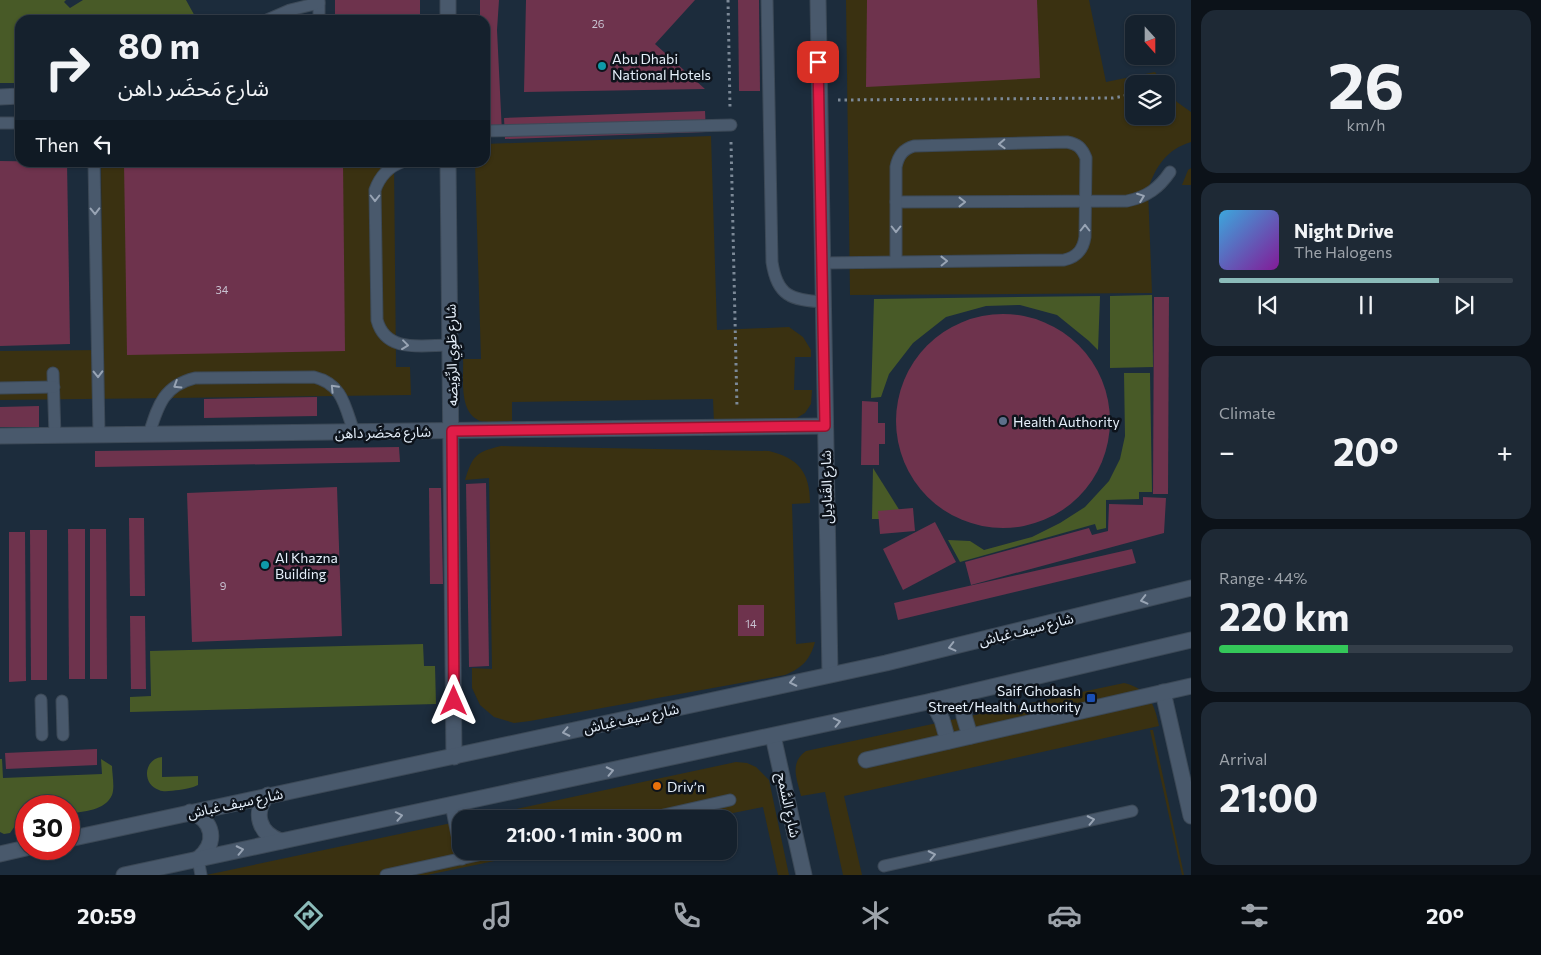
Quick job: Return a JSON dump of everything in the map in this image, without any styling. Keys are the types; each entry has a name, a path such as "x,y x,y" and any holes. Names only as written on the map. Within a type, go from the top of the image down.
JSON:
{"street":[{"path":"448,0 448,15"},
{"name":"شارع القَنادِيل","path":"818,0 830,674"},
{"path":"0,97 15,96"},
{"name":"شارع طَوِي الرِّوَيضه","path":"448,167 454,757"},
{"name":"شارع مَحضَر داهن","path":"0,436 825,426"},
{"name":"شارع سيف غباش","path":"80,837 913,657 1187,590"},
{"path":"124,875 932,702 1191,640"},
{"path":"866,760 1191,686"},
{"path":"1164,692 1191,816"},
{"path":"964,694 964,716 970,736"},
{"path":"932,702 942,720 948,742"},
{"name":"شارع السَّمح","path":"773,736 804,875"},
{"path":"268,795 262,801 259,822 268,835 281,841"},
{"path":"190,812 198,815 210,828 210,846 205,854 198,859"},
{"path":"0,854 15,851"}],"lane":[{"path":"768,0 771,252 774,278 782,290 792,297 805,301 823,302"},
{"path":"278,15 318,1 319,15"},
{"path":"0,123 15,123"},
{"path":"490,132 731,125"},
{"path":"822,263 1064,260 1072,258 1078,254 1084,243 1086,158 1079,146 1067,142 914,146 908,148 897,162 896,262"},
{"path":"94,167 99,435"},
{"path":"393,167 387,170 375,190 377,320 379,328 389,340 398,344 450,345"},
{"path":"896,202 1127,201 1155,190 1164,182 1170,172"},
{"path":"53,373 55,436"},
{"path":"149,434 162,398 178,384 195,378 322,378 336,388 342,396 354,432"},
{"path":"0,388 54,387"},
{"path":"41,700 42,735"},
{"path":"62,701 63,734"},
{"path":"686,810 730,800"},
{"path":"451,805 452,810"},
{"path":"884,866 1132,811"},
{"path":"198,859 201,875"},
{"path":"386,875 453,860"}],"path":[{"path":"728,0 737,416"},
{"path":"820,100 1113,98 1125,96"}],"green space":[{"path":"0,0 66,0 64,2 70,8 83,0 186,0 194,15 15,15 15,83 0,83"},
{"path":"1152,295 1153,367 1110,368 1110,296"},
{"path":"1100,296 1098,350 1057,315 1020,305 986,306 946,317 913,343 889,374 881,397 871,398 874,299"},
{"path":"1124,373 1150,373 1152,492 1139,492 1139,499 1106,500 1106,528 1097,530 1095,524 960,562 948,540 970,541 984,550 1032,537 1060,523 1085,507 1109,481 1120,459 1125,436"},
{"path":"873,468 905,519 872,519"},
{"path":"423,644 424,666 435,666 436,704 130,712 130,697 151,696 150,651"},
{"path":"162,757 162,777 198,776 198,785 186,789 166,791 153,787 147,778 148,767 151,762"},
{"path":"0,759 2,759 3,778 102,774 101,759 112,766 113,792 109,800 99,807 80,812 80,795 15,795 15,826 10,833 4,834 0,832"}],"sand":[{"path":"846,0 1089,0 1106,82 1125,78 1125,125 1175,125 1175,99 1191,112 1191,142 1175,149 1163,160 1154,174 1148,190 1152,293 850,295"},
{"path":"1155,72 1157,75 1140,75"},
{"path":"711,136 717,330 789,327 803,337 811,350 811,357 795,357 794,390 812,390 811,404 805,413 790,422 714,423 713,399 512,402 512,421 483,422 473,417 465,402 463,359 481,359 475,167 490,167 490,144"},
{"path":"101,167 394,167 396,367 410,367 411,395 0,400 0,351 103,350"},
{"path":"1191,168 1191,185 1182,185 1188,170"},
{"path":"501,446 769,451 795,462 805,475 808,483 810,503 792,504 796,644 815,642 808,659 801,666 785,675 530,721 514,723 494,717 480,705 472,688 472,668 492,669 489,478 465,480 470,465 477,456 486,450"},
{"path":"1124,683 1139,689 1149,698 1159,726 844,796 862,875 843,875 825,792 801,796 796,777 796,766 797,761 806,751"},
{"path":"1150,730 1153,730 1184,875 1182,875"},
{"path":"736,762 747,763 756,767 769,780 789,875 778,875 763,807 737,812 737,810 512,810"},
{"path":"452,823 452,860 500,860 427,875 206,875"}],"building":[{"path":"335,0 420,0 420,15 335,15"},
{"path":"480,0 499,0 497,30 502,133 490,134 490,15 480,15"},
{"name":"Abu Dhabi National Hotels","path":"526,0 695,0 655,44 705,89 524,92"},
{"path":"738,0 759,0 760,91 739,91"},
{"path":"867,0 1037,0 1040,78 866,87"},
{"path":"705,111 706,132 505,139 504,118"},
{"path":"0,161 15,161 15,167 67,167 70,344 0,346"},
{"path":"124,167 343,167 345,351 127,355"},
{"path":"1154,297 1169,297 1168,494 1153,494"},
{"name":"Health Authority","path":"1003,314 1024,316 1053,327 1071,339 1085,353 1097,371 1105,390 1110,421 1108,442 1097,471 1085,489 1071,503 1053,515 1034,523 1003,528 982,526 953,515 935,503 921,489 909,471 901,452 896,421 898,400 909,371 921,353 935,339 953,327 972,319"},
{"path":"317,397 317,416 204,418 204,399"},
{"path":"862,401 878,402 878,423 885,423 885,444 879,444 879,465 861,465"},
{"path":"39,406 39,427 0,427 0,407"},
{"path":"399,447 400,462 95,467 95,451"},
{"path":"486,483 489,666 469,667 466,484"},
{"name":"Al Khazna Building","path":"337,487 342,636 192,642 187,493"},
{"path":"429,488 441,488 443,584 430,584"},
{"path":"1143,497 1166,498 1164,533 971,585 965,562 1089,528 1092,535 1108,531 1109,504 1143,505"},
{"path":"913,508 915,531 880,534 878,511"},
{"path":"129,518 144,518 145,596 130,596"},
{"path":"935,522 956,562 903,590 883,549"},
{"path":"68,529 85,529 85,679 69,679"},
{"path":"90,529 106,529 107,679 90,679"},
{"path":"30,530 47,530 47,680 31,680"},
{"path":"9,532 25,532 26,681 9,682"},
{"path":"1132,549 1136,563 898,620 894,603"},
{"path":"738,605 764,605 764,636 738,636"},
{"path":"130,616 145,616 146,689 131,689"},
{"path":"97,749 97,765 6,769 5,753"}],"place":[{"name":"Abu Dhabi National Hotels","path":"602,66"},
{"name":"Health Authority","path":"1003,421"},
{"name":"Al Khazna Building","path":"265,565"},
{"name":"Saif Ghobash Street/Health Authority","path":"1091,698"},
{"name":"Driv’n","path":"657,786"}],"route":[{"path":"454,701 452,431 825,426 818,62"}]}
